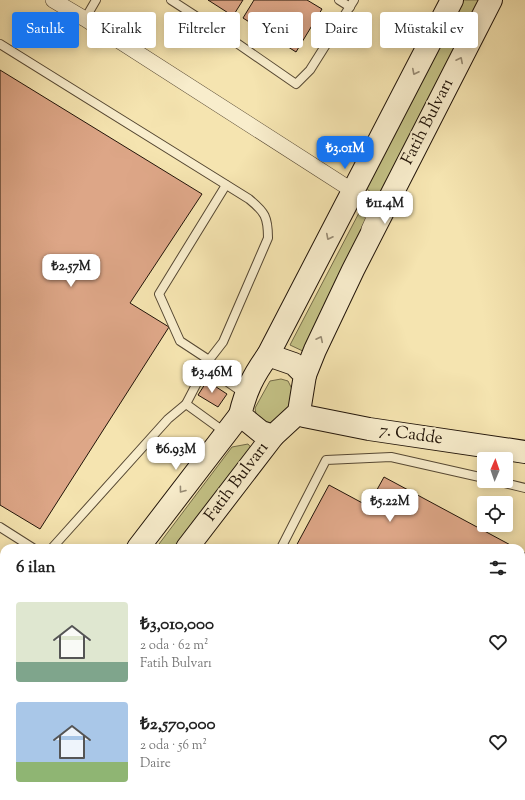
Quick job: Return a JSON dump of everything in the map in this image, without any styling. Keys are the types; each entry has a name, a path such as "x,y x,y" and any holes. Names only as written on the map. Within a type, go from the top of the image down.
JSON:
{"main road":[{"name":"Fatih Bulvarı","path":"141,544 240,415 245,392 255,373 268,355 452,0"},
{"name":"Fatih Bulvarı","path":"190,544 273,436 299,412 305,375 315,350 353,270 491,0"},
{"path":"268,355 294,364 305,375"},
{"name":"7. Cadde","path":"299,412 304,416 369,429 525,452"},
{"name":"Fatih Bulvarı","path":"240,415 261,432 273,436"}],"street":[{"path":"53,0 353,191 368,206 374,218 353,270"}],"lane":[{"path":"85,19 96,0"},
{"path":"171,0 296,84 310,70 352,3 339,0"},
{"path":"0,44 249,199 263,211 268,223 268,238 223,342 207,363 186,404 168,419 56,544"},
{"path":"226,185 159,294 180,340 239,390 245,392"},
{"path":"186,404 226,433"},
{"path":"283,544 326,460 391,457 477,476"},
{"path":"513,485 525,488"},
{"path":"0,527 27,544"}],"shaded area":[{"path":"463,0 485,0 478,13 478,12 457,12"},
{"path":"438,48 460,48 377,207 374,195 365,187"},
{"path":"361,209 367,218 307,353 290,345"},
{"path":"281,379 288,381 295,395 283,420 270,425 257,420 255,408 270,381"},
{"path":"248,444 254,451 181,544 159,544 232,447"}],"building":[{"path":"208,0 243,0 236,12 227,12"},
{"path":"254,0 307,0 322,9 320,12 311,12 311,27 303,40 303,12 248,12 248,21 243,18"},
{"path":"290,48 298,48 296,52"},
{"path":"0,70 202,194 130,303 169,327 40,529 0,505"},
{"path":"207,381 227,394 218,407 198,395"},
{"path":"384,477 477,527 477,532 486,532 509,544 297,544 329,485 368,506"}]}
